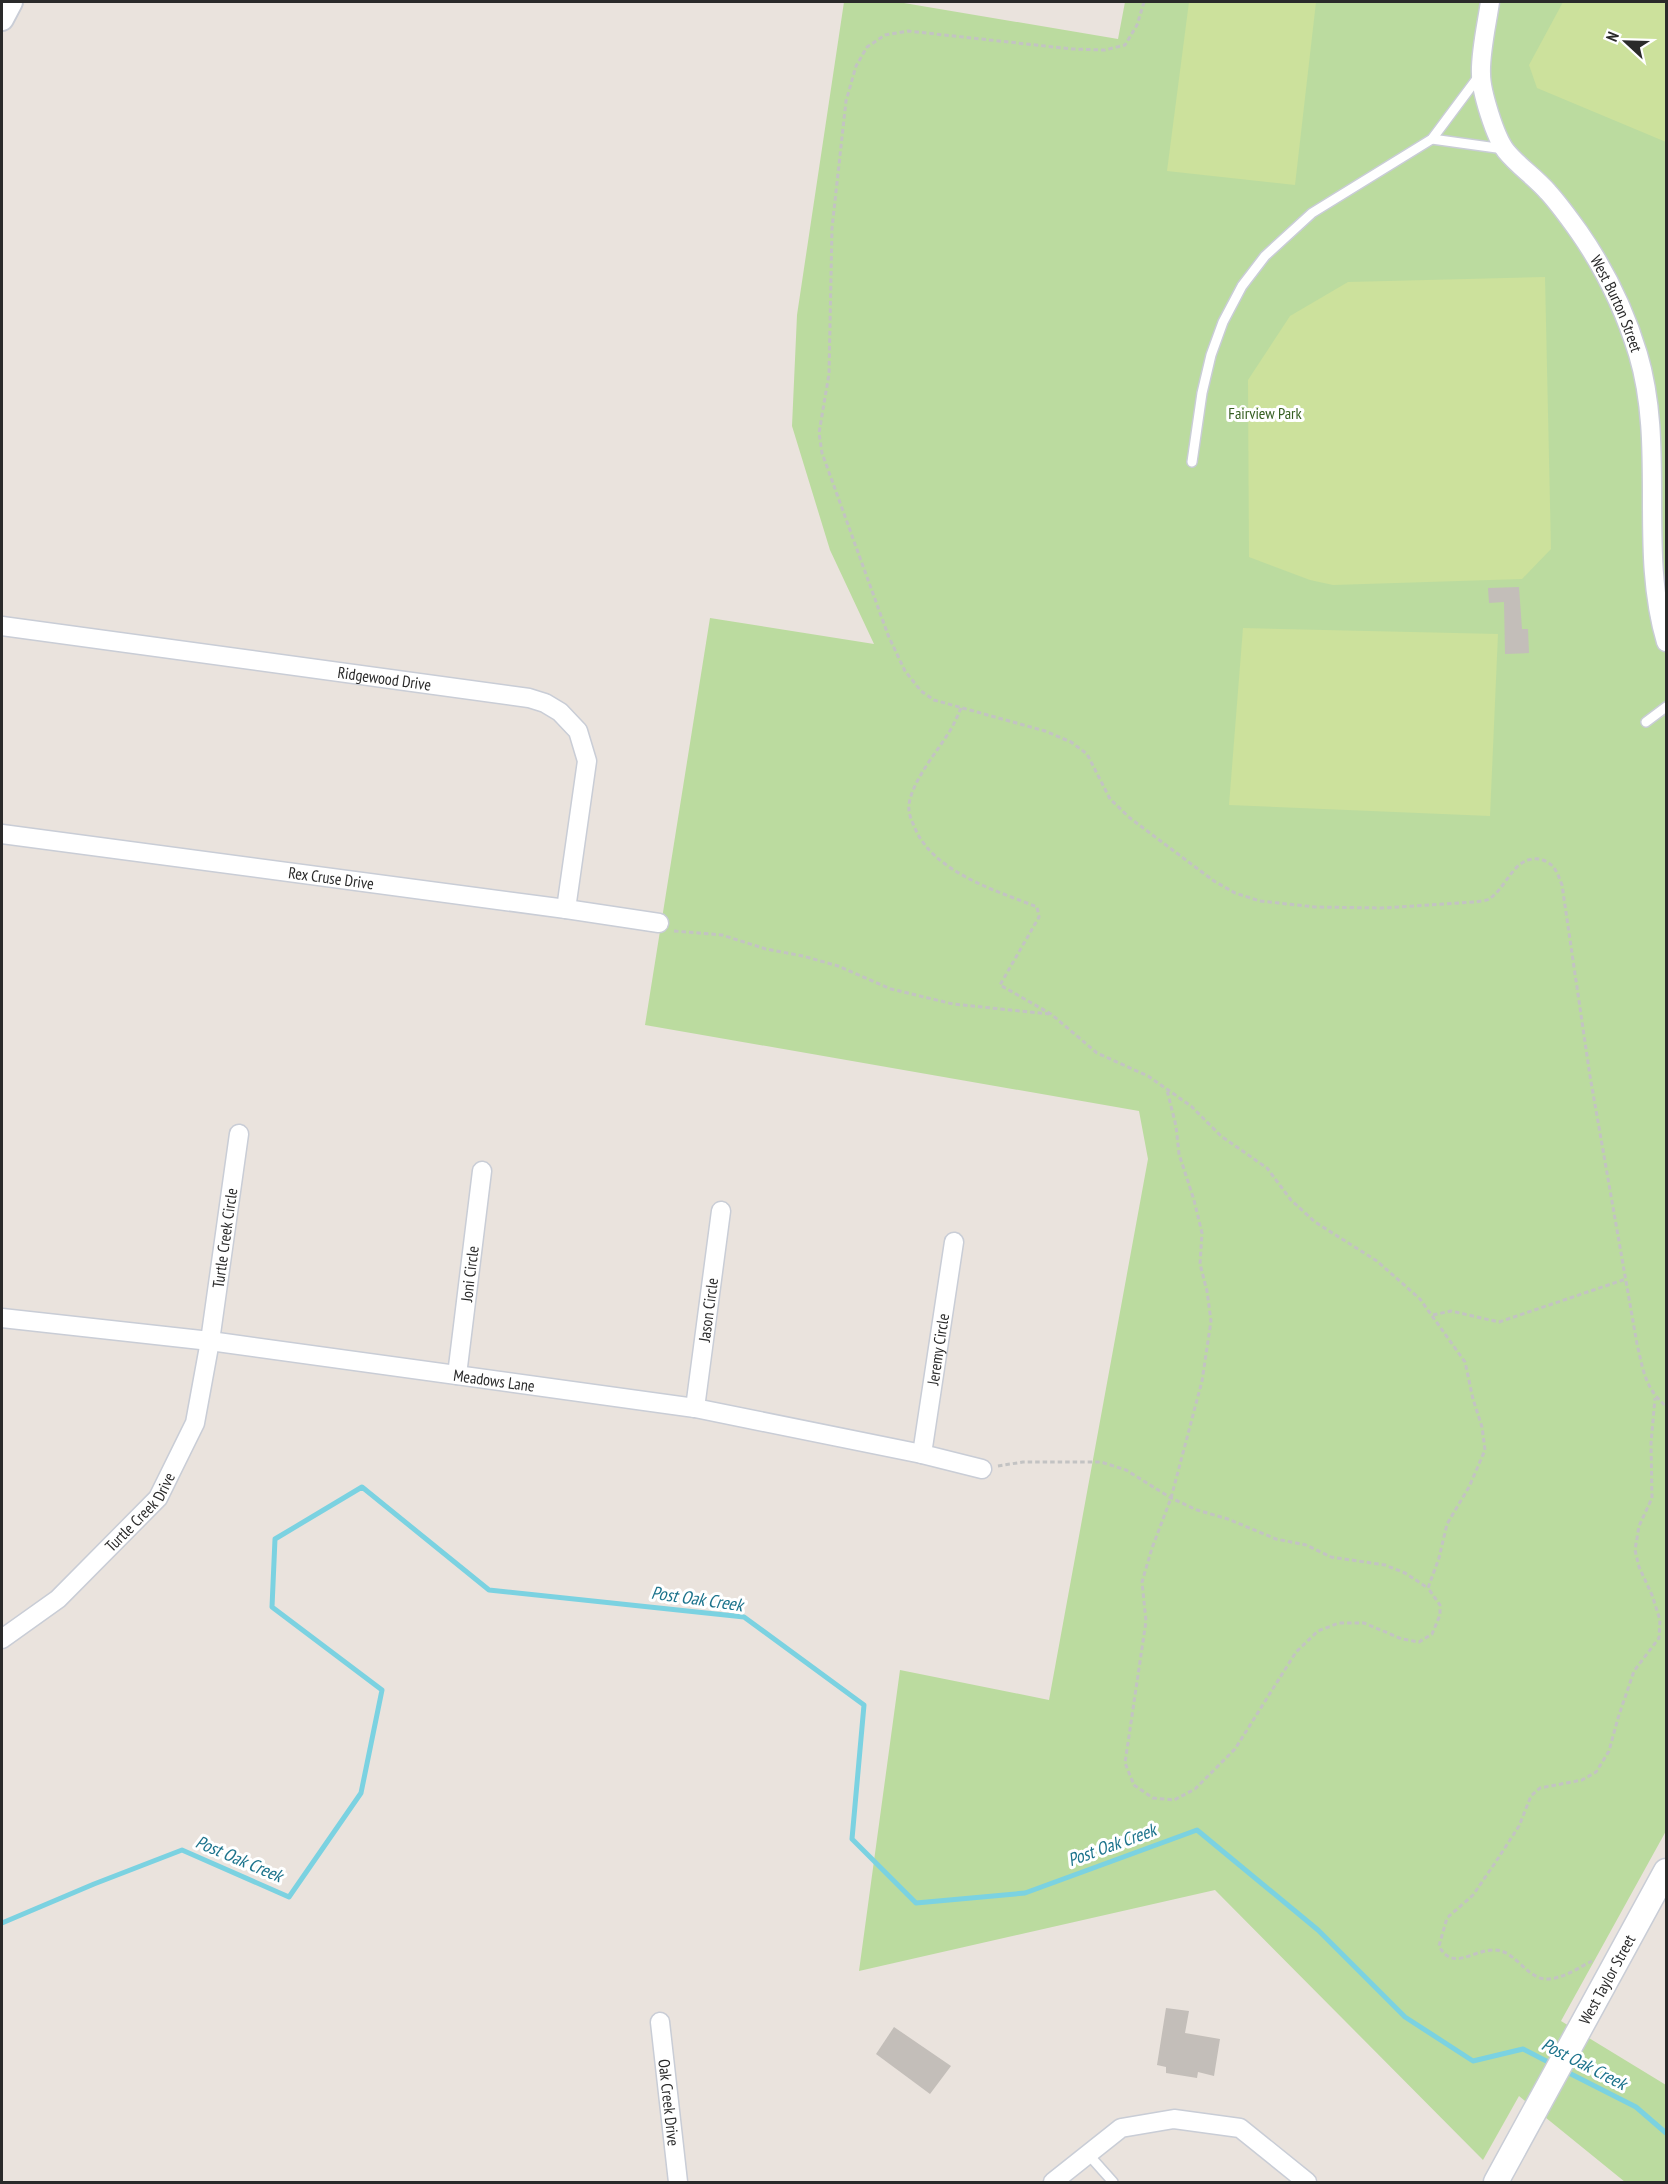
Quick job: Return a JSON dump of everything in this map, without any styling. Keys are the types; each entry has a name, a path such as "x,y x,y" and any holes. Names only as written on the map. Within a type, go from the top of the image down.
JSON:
{"main road":[{"name":"West Taylor Street","path":"1496,2182 1666,1872"}],"street":[{"path":"2,20 11,2"},
{"name":"West Burton Street","path":"1490,2 1481,74 1488,109 1505,149 1548,192 1579,232 1599,263 1623,314 1638,354 1650,406 1652,560 1666,642"},
{"name":"Ridgewood Drive","path":"2,626 505,695 545,703 560,712 578,731 586,761 566,909"},
{"name":"Rex Cruse Drive","path":"2,834 659,923"},
{"name":"Turtle Creek Circle","path":"210,1341 239,1134"},
{"name":"Joni Circle","path":"457,1375 482,1172"},
{"name":"Jason Circle","path":"695,1408 721,1211"},
{"name":"Jeremy Circle","path":"922,1454 954,1242"},
{"name":"Meadows Lane","path":"2,1318 210,1341 695,1408 922,1454 982,1469"},
{"name":"Turtle Creek Drive","path":"2,1639 58,1599 158,1498 195,1423 210,1341"},
{"name":"Oak Creek Drive","path":"660,2022 678,2182"},
{"path":"1053,2182 1121,2128 1174,2119 1240,2128 1307,2182"}],"lane":[{"path":"1192,462 1202,393 1211,355 1223,322 1242,286 1264,256 1312,213 1432,140 1481,74"},
{"path":"1432,140 1505,149"},
{"path":"1646,722 1666,707"},
{"path":"1088,2154 1113,2182"}],"path":[{"path":"1144,2 1137,25 1125,45 1105,50 1072,49 908,31 885,35 867,46 856,66 846,101 832,228 829,374 819,433 822,453 888,636 905,671 921,691 934,700 1045,731 1071,742 1087,754 1110,800 1130,818 1214,881 1235,893 1260,902 1360,908 1475,902 1490,899 1519,864 1533,859 1546,861 1555,867 1562,885 1590,1076 1644,1373 1655,1397 1666,1406"},
{"path":"961,708 915,788 909,804 909,815 916,832 928,849 952,870 1037,907 1039,917 1000,985 1051,1014 1097,1053 1148,1076 1191,1106 1221,1136 1267,1168 1291,1200 1315,1222 1377,1262 1420,1299 1465,1362 1482,1427 1485,1450 1469,1487 1447,1524 1439,1558 1428,1588"},
{"path":"659,923 674,931 722,935 766,950 803,956 838,966 891,989 943,1001 1051,1014"},
{"path":"982,1469 1023,1462 1101,1462 1126,1470 1171,1498 1197,1510 1228,1518 1276,1539 1306,1545 1331,1557 1385,1565 1405,1573 1428,1588 1440,1605 1440,1615 1432,1634 1419,1642 1402,1639 1364,1623 1339,1623 1318,1631 1296,1652 1235,1749 1194,1789 1174,1800 1153,1798 1134,1785 1125,1763 1146,1622 1142,1582 1171,1498 1202,1381 1210,1321 1207,1291 1200,1264 1202,1233 1179,1154 1176,1126 1167,1090"},
{"path":"1432,1315 1451,1311 1499,1322 1626,1279"},
{"path":"1594,1960 1554,1979 1541,1978 1508,1954 1494,1949 1454,1959 1443,1954 1439,1946 1447,1918 1473,1895 1519,1826 1532,1796 1540,1788 1582,1780 1596,1772 1609,1751 1634,1671 1659,1638 1660,1620 1652,1595 1639,1568 1635,1550 1639,1526 1652,1498 1651,1443 1655,1397"}],"green space":[{"name":"Fairview Park","path":"844,2 898,2 1118,39 1125,2 1666,2 1666,1831 1561,2021 1666,2085 1666,2182 1625,2182 1519,2096 1483,2160 1215,1890 859,1971 900,1670 1049,1700 1148,1159 1139,1111 645,1025 710,618 874,644 830,550 792,426 797,315"},
{"path":"1189,2 1316,2 1295,185 1167,171"},
{"path":"1563,2 1666,2 1666,142 1537,88 1529,65"},
{"name":"Fairview Park","path":"1545,277 1551,549 1522,579 1333,585 1310,580 1249,557 1248,380 1290,316 1348,282"},
{"path":"1243,628 1498,634 1490,816 1229,805"}],"building":[{"path":"1519,587 1522,629 1528,629 1529,653 1505,654 1504,602 1489,603 1488,588"},
{"path":"1166,2008 1189,2011 1185,2033 1220,2039 1214,2076 1198,2072 1197,2078 1166,2073 1166,2067 1157,2065"},
{"path":"894,2027 951,2066 930,2094 876,2054"}],"waterway":[{"name":"Post Oak Creek","path":"2,1923 182,1850 289,1897 361,1793 382,1690 272,1607 275,1539 362,1487 489,1590 744,1617 864,1705 852,1839 916,1903 1025,1893 1197,1830 1318,1930 1405,2017 1473,2061 1523,2049 1554,2065"},
{"name":"Post Oak Creek","path":"1565,2071 1636,2107 1666,2133"}]}
